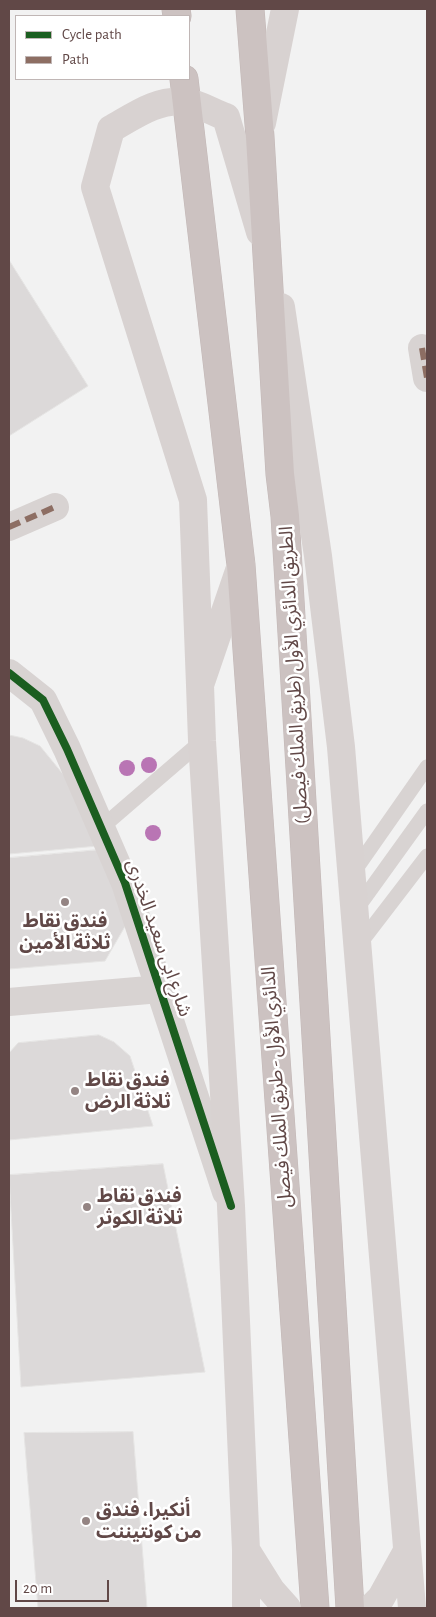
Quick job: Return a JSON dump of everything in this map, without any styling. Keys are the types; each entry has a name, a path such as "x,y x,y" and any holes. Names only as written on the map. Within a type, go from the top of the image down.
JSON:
{"highway":[{"name":"الطريق الدائري الأول (طريق الملك فيصل)","path":"250,9 260,136 280,474 285,516 350,1608"},
{"name":"الدائري الأول - طريق الملك فيصل","path":"186,90 241,565 315,1608"}],"main road":[{"path":"240,163 260,136 285,9"},
{"path":"246,1608 246,1550 231,1206 202,741 192,500 95,187 111,129 153,105 186,90 226,117 279,297 318,556 341,747 412,1608"},
{"path":"200,685 241,565"},
{"path":"246,1550 271,1590 286,1608"},
{"path":"371,1608 381,1598 407,1551"}],"street":[{"path":"422,348 427,378"},
{"path":"9,527 55,507"},
{"name":"شارع ابى سعيد الخدرى","path":"9,674 43,700 67,749 125,883 231,1206"},
{"path":"9,1002 160,989"}],"lane":[{"path":"101,828 202,741"},
{"path":"351,877 427,767"},
{"path":"354,912 427,811"},
{"path":"357,947 427,856"}],"building":[{"path":"9,260 88,386 9,436"},
{"path":"9,735 23,738 40,746 67,779 98,846 9,854"},
{"name":"فندق نقاط ثلاثة الأمين","path":"98,850 127,923 105,961 9,969 9,858"},
{"name":"فندق نقاط ثلاثة الرض","path":"99,1035 114,1042 130,1056 153,1126 9,1140 9,1053 18,1043"},
{"path":"163,1164 205,1372 21,1387 9,1175"},
{"name":"أنكيرا، فندق من كونتيننت","path":"133,1432 147,1608 38,1608 24,1433"}],"marked path":[{"path":"422,348 427,378"},
{"path":"9,527 55,507"}],"cycle path":[{"path":"9,673 43,700 67,749 125,883 231,1206"}],"place":[{"name":"فندق نقاط ثلاثة الأمين","path":"65,902"},
{"name":"فندق نقاط ثلاثة الرض","path":"75,1091"},
{"name":"فندق نقاط ثلاثة الكوثر","path":"87,1207"},
{"name":"أنكيرا، فندق من كونتيننت","path":"86,1521"}]}
